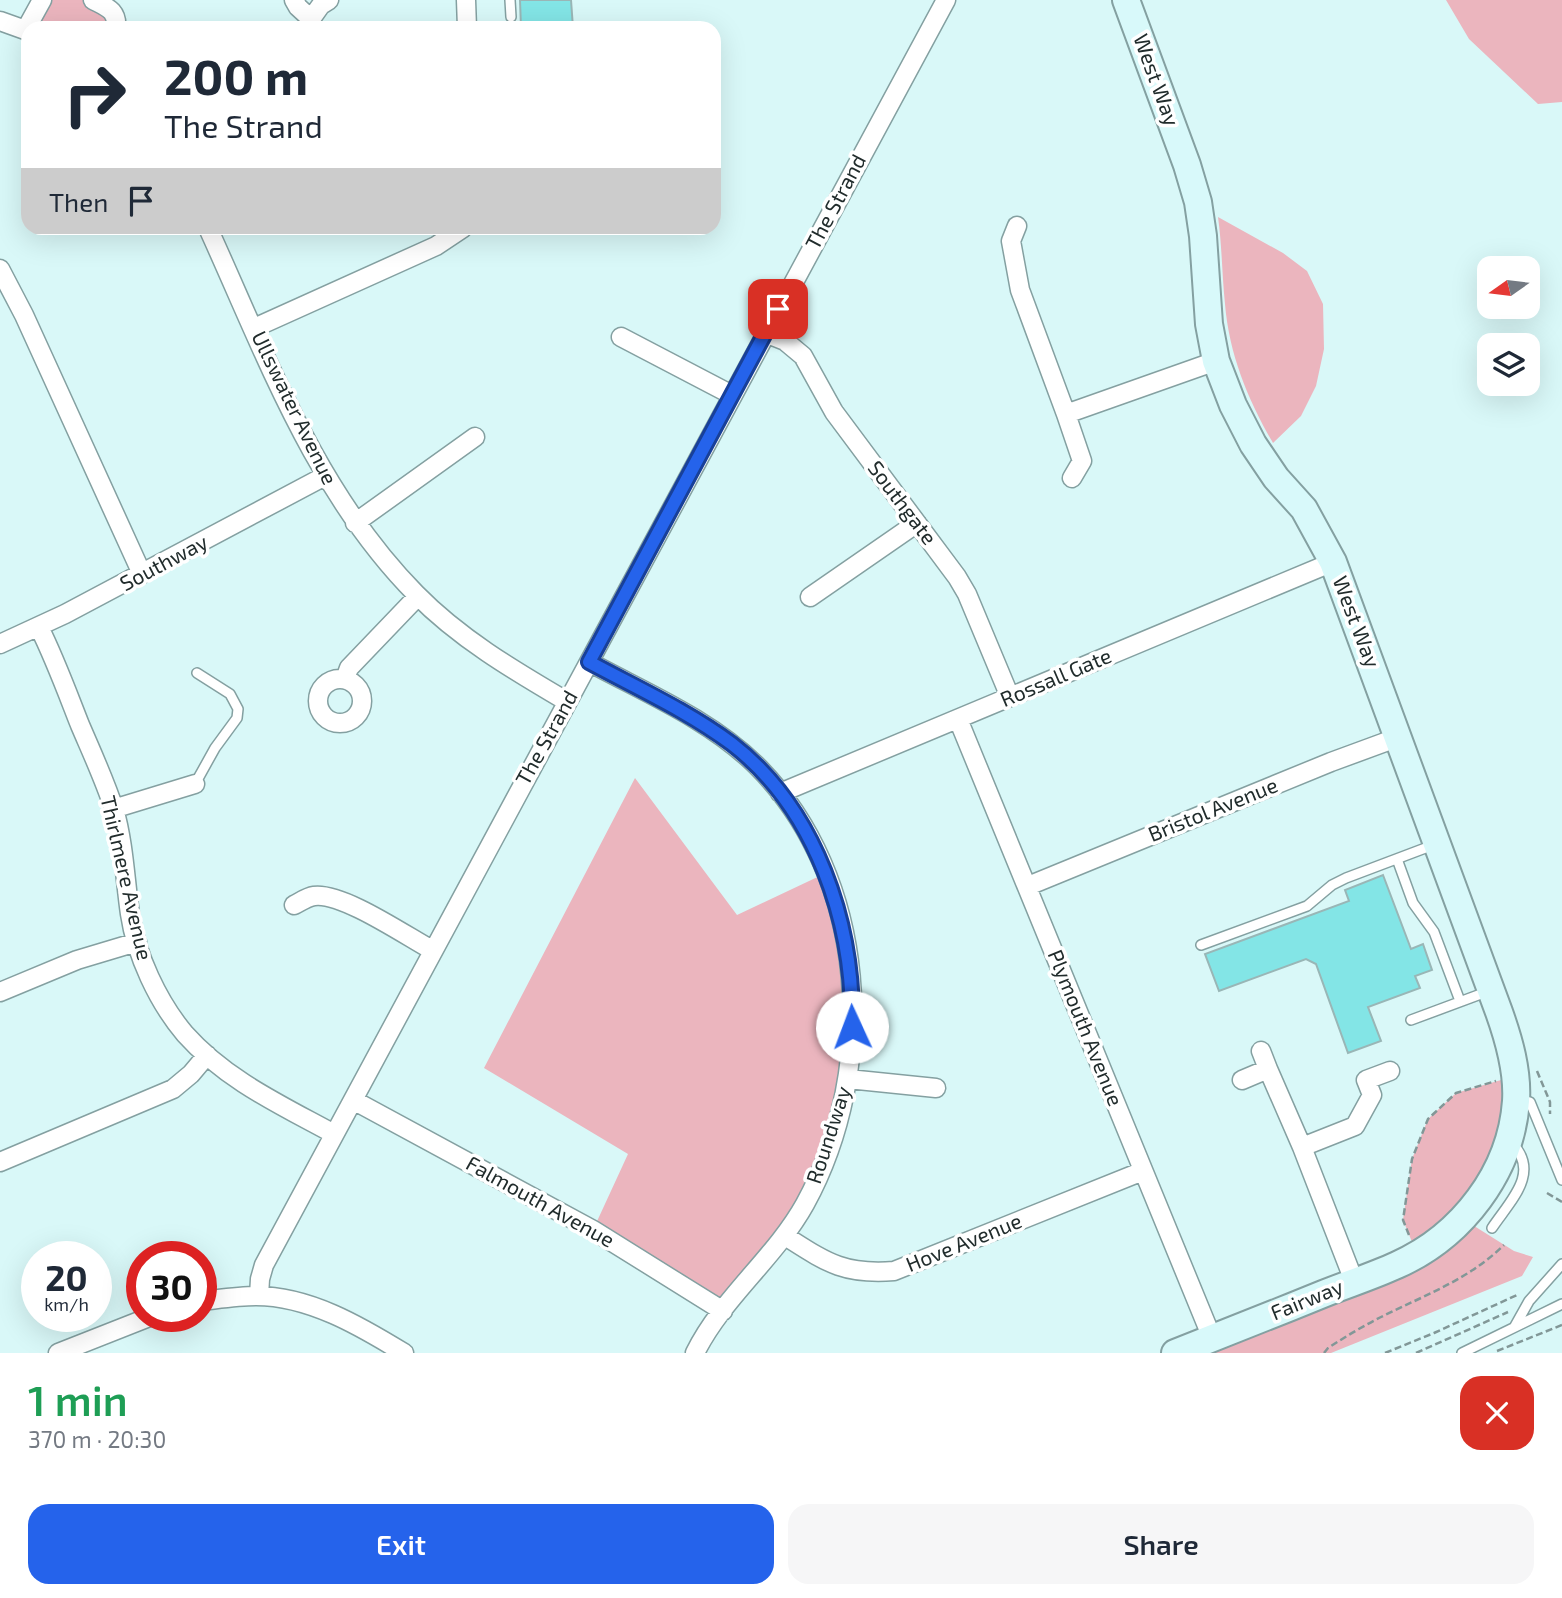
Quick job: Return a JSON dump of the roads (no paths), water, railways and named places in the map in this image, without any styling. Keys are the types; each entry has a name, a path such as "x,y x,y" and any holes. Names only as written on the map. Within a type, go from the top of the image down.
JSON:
{"street":[{"path":"32,21 42,0"},
{"path":"93,0 113,11 117,21"},
{"path":"295,0 308,21"},
{"path":"312,21 321,5 329,0"},
{"path":"466,0 467,21"},
{"name":"The Strand","path":"259,1296 264,1265 946,0"},
{"name":"West Way","path":"1126,0 1198,202 1209,324 1216,361 1233,405 1253,444 1276,478 1304,509 1333,562 1506,1032 1515,1079 1508,1139 1488,1186 1475,1206 1452,1230 1427,1248"},
{"path":"0,20 21,28"},
{"path":"1017,226 1011,241 1020,290 1082,461 1072,478"},
{"name":"Ullswater Avenue","path":"211,235 295,419 325,476 355,523 384,560 418,596 477,646 505,666 566,701"},
{"path":"254,328 436,246 454,235"},
{"path":"0,269 24,315 142,574"},
{"name":"Southgate","path":"765,333 785,341 803,356 834,412 957,577 967,594 1010,697"},
{"path":"621,337 732,395"},
{"path":"1066,414 1216,361"},
{"path":"355,523 475,437"},
{"name":"Southway","path":"0,644 142,574 325,476"},
{"path":"810,597 917,523"},
{"name":"Rossall Gate","path":"780,793 1333,562"},
{"path":"345,679 349,668 418,596"},
{"name":"Thirlmere Avenue","path":"39,627 113,809 137,942 164,1004 184,1032 236,1079 266,1098 334,1133"},
{"name":"Roundway","path":"589,662 713,730 757,766 780,793 799,820 826,873 838,909 850,975 853,1011 848,1079 822,1166 785,1237 723,1311 695,1353"},
{"name":"Plymouth Avenue","path":"958,719 1212,1338"},
{"name":"Bristol Avenue","path":"1028,886 1331,762 1399,737"},
{"path":"113,809 195,784"},
{"path":"294,905 313,896 329,898 350,905 432,950"},
{"path":"0,992 77,961 137,942"},
{"path":"1261,1051 1303,1147 1354,1281"},
{"path":"0,1161 173,1089 191,1074 207,1055"},
{"path":"1242,1080 1268,1069"},
{"path":"1303,1147 1354,1126 1372,1095 1366,1080 1390,1071"},
{"path":"848,1079 936,1088"},
{"name":"Falmouth Avenue","path":"353,1100 593,1230 723,1311"},
{"name":"Hove Avenue","path":"785,1237 827,1262 847,1270 868,1273 894,1271 1143,1171"},
{"name":"Fairway","path":"1175,1353 1399,1265 1427,1248"},
{"path":"217,1300 259,1296 294,1302 339,1317 404,1353"},
{"path":"58,1353 126,1326"}],"lane":[{"path":"510,0 511,17"},
{"path":"195,784 215,748 237,718 238,709 230,694 197,673"},
{"path":"1201,945 1307,906 1332,885 1437,844"},
{"path":"1397,859 1413,903 1434,932 1460,1001"},
{"path":"1411,1020 1492,990"},
{"path":"1515,1079 1530,1102 1562,1180"},
{"path":"1492,1228 1524,1181 1526,1168 1518,1149 1508,1139"},
{"path":"1515,1326 1529,1301 1562,1264"},
{"path":"1462,1353 1562,1304"}]}
